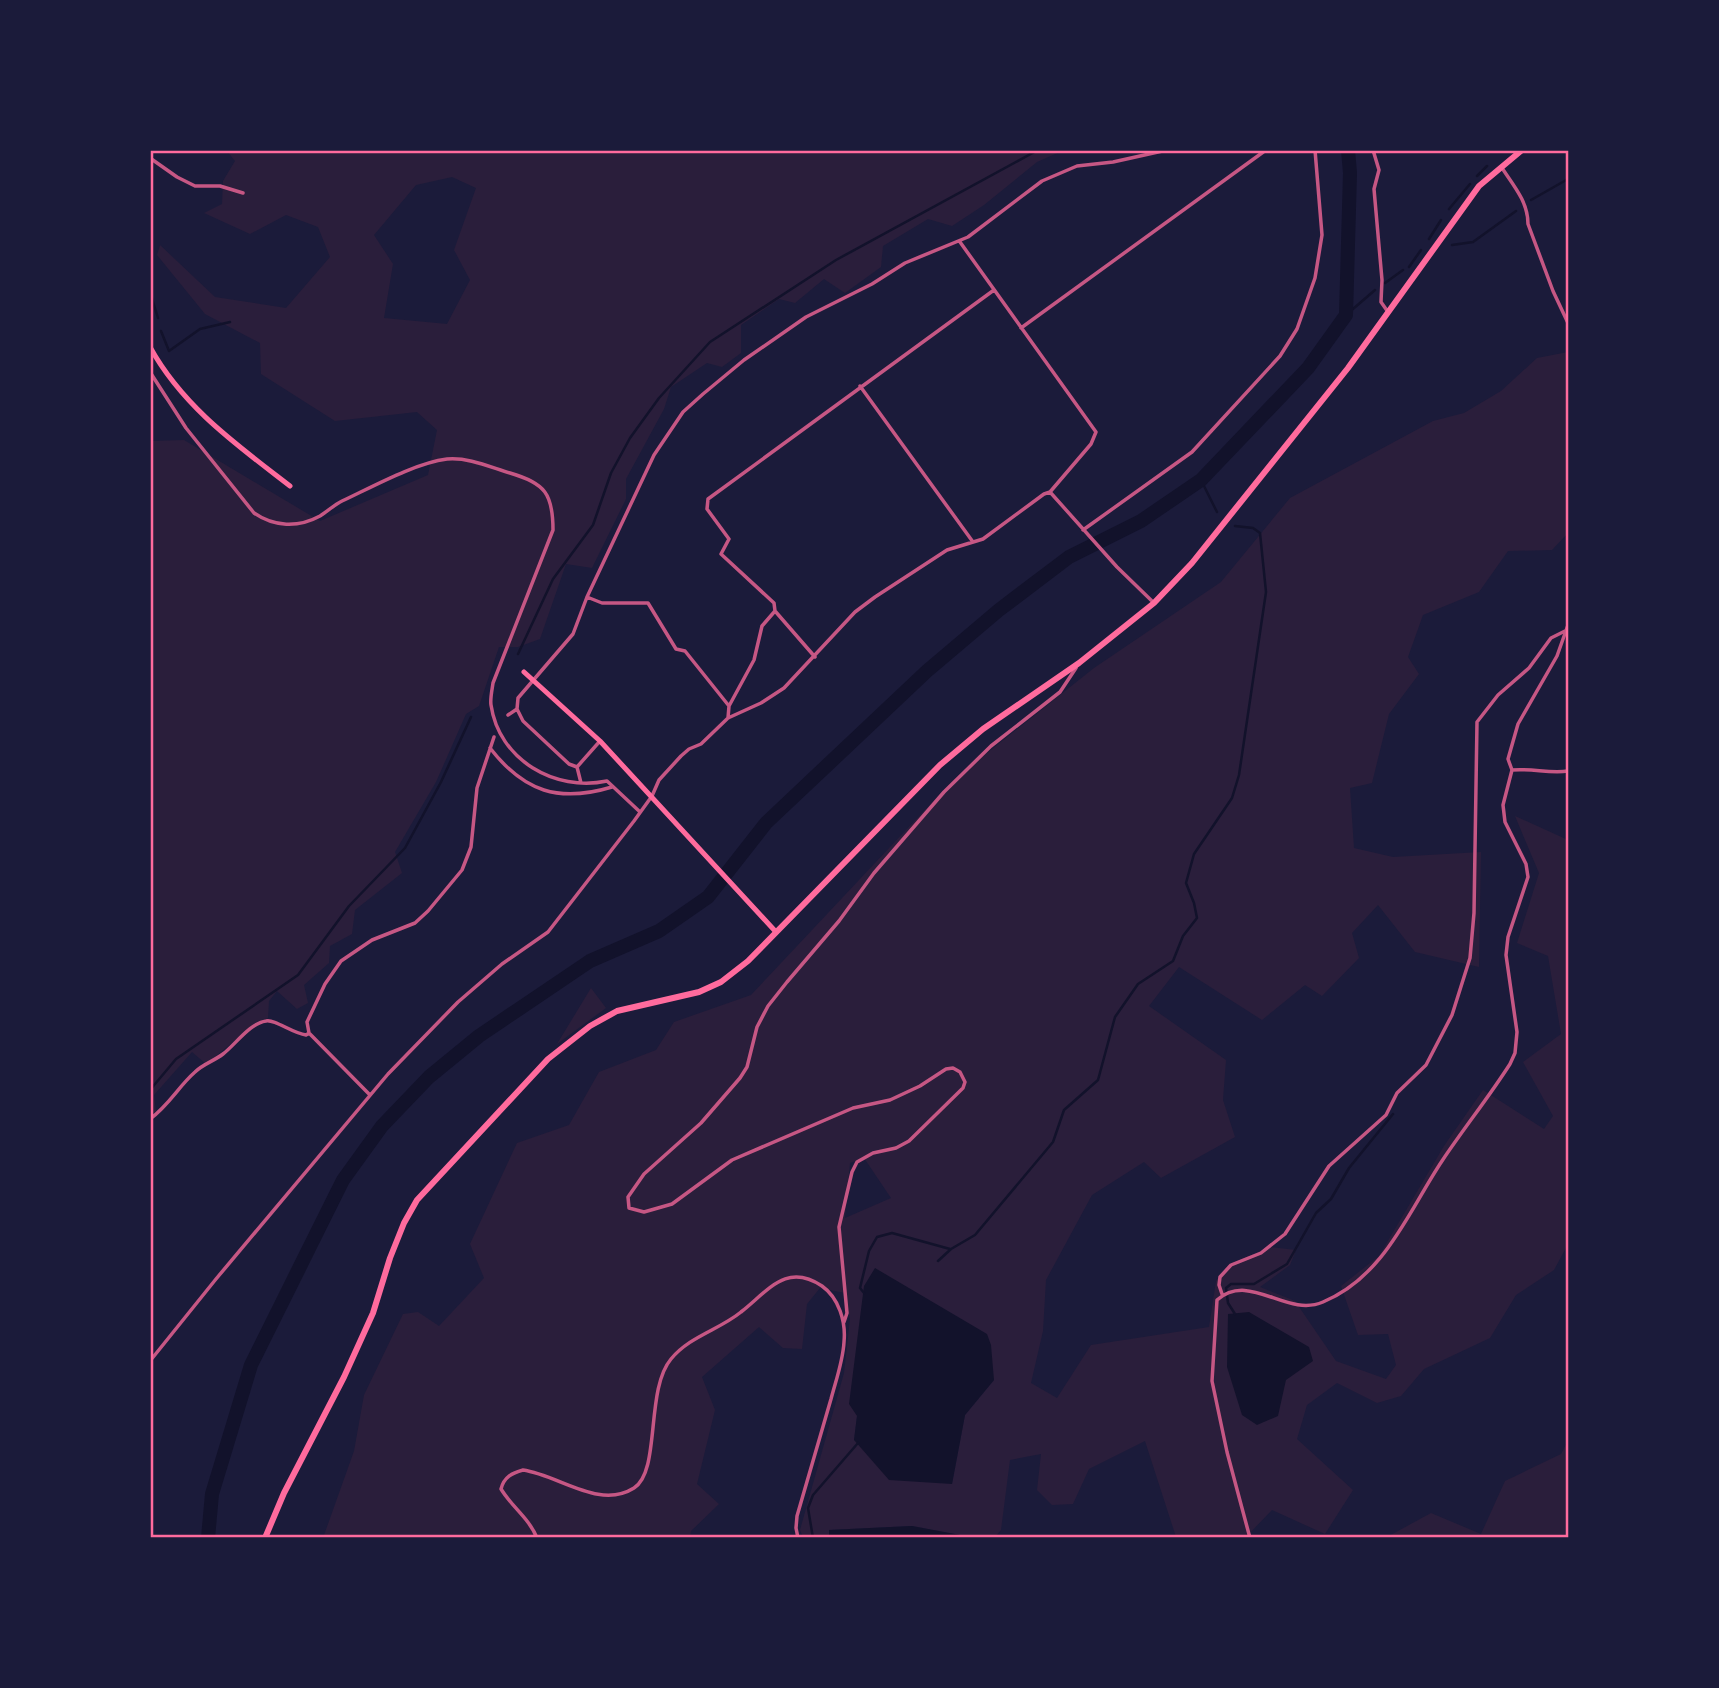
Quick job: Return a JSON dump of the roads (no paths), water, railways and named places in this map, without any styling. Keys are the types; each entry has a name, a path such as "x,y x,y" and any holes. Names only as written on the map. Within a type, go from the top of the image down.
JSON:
{"highway":[{"path":"265,1538 284,1493 373,1313 390,1258 417,1200 548,1059 590,1026 617,1011 699,992 721,982 748,961 940,765 983,729 1079,663 1154,603 1192,563 1348,368 1472,195 1501,166 1522,150"}],"main road":[{"path":"150,347 173,384 190,403 290,486"},
{"path":"524,672 600,741 776,932"}],"street":[{"path":"577,767 569,764 523,722 517,709 518,698 573,634 633,497 654,455 682,412 744,360 806,317 872,284 905,263 960,242 1042,181 1077,166 1113,162 1167,150"},
{"path":"1021,328 1266,150"},
{"path":"1083,530 1192,452 1280,356 1291,338 1315,278 1322,235 1315,150"},
{"path":"1373,150 1379,170 1374,189 1382,280 1381,302 1388,312"},
{"path":"150,158 195,186 220,186 243,193"},
{"path":"1501,166 1522,199 1528,214 1528,224 1553,291 1569,323"},
{"path":"150,1361 370,1095 458,1002 502,964 548,932 652,796 659,780 681,756 701,744 728,718 761,703 784,688 855,612 874,597 947,550 983,539 1050,492 1091,444 1096,432 960,242"},
{"path":"815,657 775,611 774,603 720,554 729,539 707,509 708,499 994,290"},
{"path":"150,372 186,428 254,513 267,522 293,525 306,522 338,503 410,470 449,459 472,461 534,481 544,490 553,512 553,530 493,683 490,704 496,722 515,754 546,776 563,783 607,781 639,811"},
{"path":"860,386 973,542"},
{"path":"1050,492 1117,567 1154,603"},
{"path":"587,597 602,603 648,603 676,649 685,651 729,706"},
{"path":"728,718 729,706 754,660 762,626 775,611"},
{"path":"1250,1538 1227,1452 1212,1381 1217,1300 1238,1289 1256,1292 1294,1306 1307,1306 1322,1303 1346,1289 1380,1261 1443,1160 1510,1064 1515,1053 1517,1031 1506,955 1508,937 1528,877 1526,864 1505,822 1503,805 1512,770 1508,758 1518,724 1557,656 1569,625"},
{"path":"1223,1295 1219,1285 1220,1277 1231,1265 1261,1253 1285,1234 1329,1166 1385,1115 1397,1093 1426,1065 1452,1015 1469,958 1474,913 1477,722 1498,695 1529,668 1551,638 1565,631"},
{"path":"844,1322 847,1313 839,1227 852,1172 857,1162 873,1153 896,1149 909,1141 963,1088 965,1082 960,1072 953,1068 946,1069 920,1086 890,1100 853,1108 732,1160 672,1204 657,1210 636,1211 629,1208 628,1197 644,1174 701,1123 740,1078 747,1067 757,1027 768,1006 839,922 874,873 944,792 991,747 1060,692 1079,663"},
{"path":"508,715 517,709"},
{"path":"370,1095 309,1033 307,1022 325,984 341,961 372,940 415,923 461,870 471,847 477,788 494,737"},
{"path":"577,767 600,741"},
{"path":"490,748 515,776 533,787 553,793 576,793 612,787"},
{"path":"577,767 581,783"},
{"path":"1512,770 1528,768 1557,773 1569,771"},
{"path":"150,1119 167,1107 196,1071 222,1055 258,1024 274,1021 293,1034 309,1033"},
{"path":"537,1538 532,1525 507,1499 501,1489 503,1482 513,1473 523,1470 609,1496 638,1486 646,1475 656,1397 661,1375 670,1360 687,1343 739,1314 772,1285 788,1277 799,1276 812,1279 827,1290 839,1306 844,1322 845,1342 838,1376 797,1516 798,1538"}],"waterway":[{"path":"518,654 553,579 593,525 611,473 630,438 659,398 710,342 836,260 1038,150"},
{"path":"208,1538 212,1494 251,1365 343,1180 382,1126 429,1077 479,1036 590,961 659,931 708,897 766,823 927,671 999,610 1069,557 1141,521 1201,480 1308,368 1346,315 1350,173 1348,150"},
{"path":"1477,176 1487,166"},
{"path":"1531,200 1568,179"},
{"path":"1449,209 1470,184"},
{"path":"1452,245 1473,242 1516,211"},
{"path":"1429,239 1441,220"},
{"path":"1409,267 1421,250"},
{"path":"1385,283 1403,270"},
{"path":"1346,315 1375,290"},
{"path":"150,292 158,318"},
{"path":"161,331 169,351 200,329 230,322"},
{"path":"1201,480 1217,512"},
{"path":"938,1261 951,1249 975,1235 1053,1142 1064,1110 1098,1080 1115,1017 1138,984 1173,961 1183,936 1197,918 1186,883 1194,854 1232,798 1239,775 1266,592 1260,533 1253,528 1235,526"},
{"path":"150,1090 176,1059 298,975 349,906 405,848 441,782 471,717"},
{"path":"1235,1314 1228,1303 1226,1288 1231,1284 1254,1284 1287,1264 1316,1213 1331,1199 1349,1168 1393,1114"},
{"path":"864,1293 860,1288 869,1251 877,1237 892,1233 950,1249"},
{"path":"813,1538 808,1508 813,1495 858,1443"}]}
